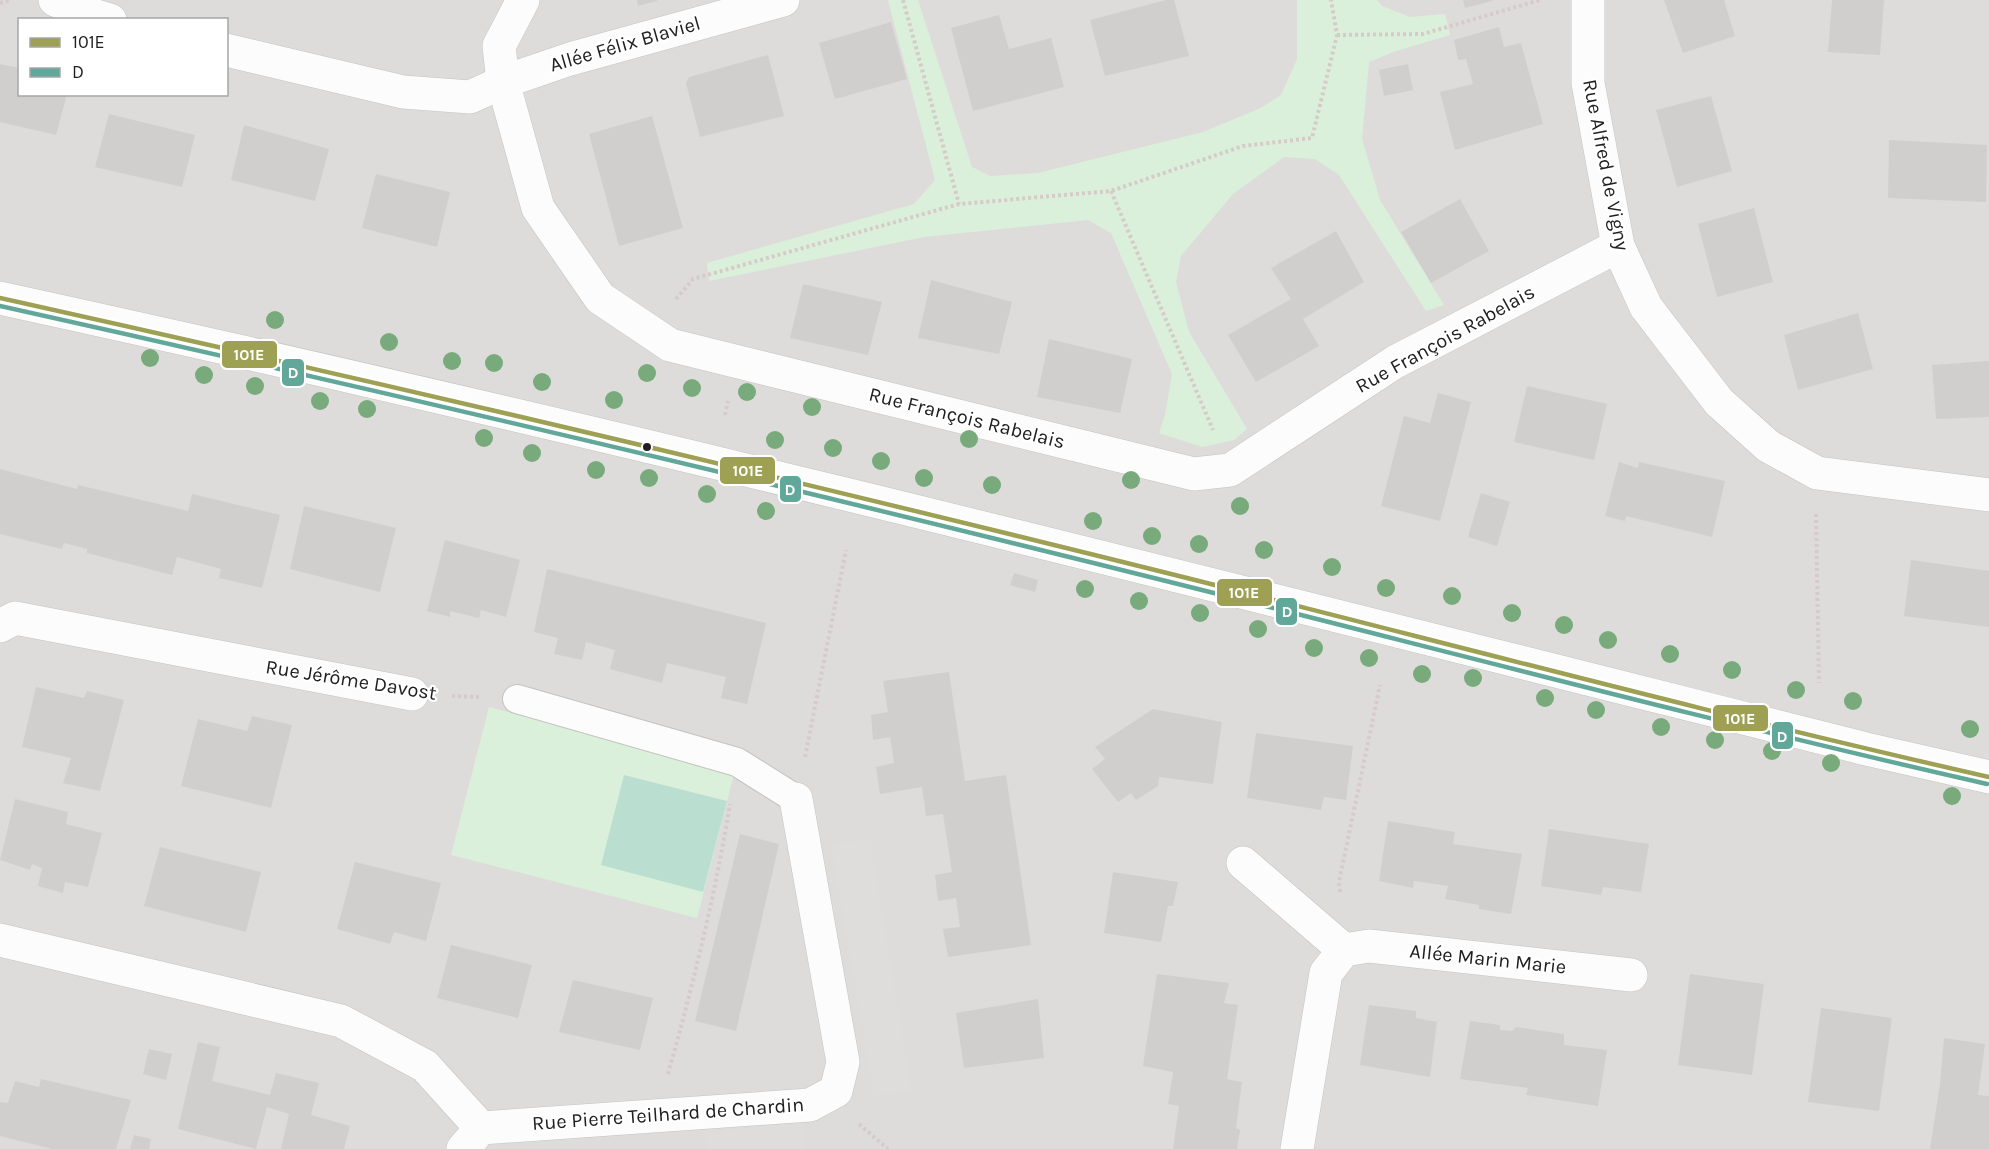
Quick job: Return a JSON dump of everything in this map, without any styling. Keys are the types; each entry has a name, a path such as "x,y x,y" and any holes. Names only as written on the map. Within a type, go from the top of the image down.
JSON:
{"street":[{"path":"55,0 103,18"},
{"name":"Rue François Rabelais","path":"523,0 499,46 503,82 538,208 600,298 670,345 1194,474 1230,470 1395,362 1618,246"},
{"name":"Allée Félix Blaviel","path":"228,50 403,92 470,97 503,82 570,58 783,0"},
{"name":"Rue Alfred de Vigny","path":"1588,0 1588,83 1618,246 1646,307 1719,402 1768,446 1817,473 1989,495"},
{"path":"0,298 180,337 634,443 1122,562 1866,749 1989,777"},
{"name":"Rue Jérôme Davost","path":"0,626 15,618 412,694"},
{"name":"Rue Pierre Teilhard de Chardin","path":"472,1138 657,1116 810,1105 836,1090 843,1062 796,799"},
{"path":"1243,863 1344,950 1326,973 1297,1149"},
{"path":"0,940 341,1021 425,1066 472,1138"},
{"name":"Allée Marin Marie","path":"1344,950 1368,946 1631,975"}],"lane":[{"path":"517,699 737,762 796,799"}],"path":[{"path":"0,3 10,0"},
{"path":"903,0 959,204"},
{"path":"650,331 693,279 959,204 1111,191 1243,146 1312,138 1337,35 1331,0"},
{"path":"1337,35 1423,34 1540,0"},
{"path":"1111,191 1230,470"},
{"path":"1816,514 1819,683"},
{"path":"796,799 846,550"},
{"path":"1344,950 1339,882 1380,685"},
{"name":"Rue Jérôme Davost","path":"412,694 517,699"},
{"path":"657,1116 692,987 717,879 737,762"}],"shaded area":[{"path":"0,0 1989,0 1989,1149 0,1149"},
{"path":"870,839 911,1090 874,1096 832,845"},
{"path":"801,1121 804,1149 708,1149 706,1133"}],"green space":[{"path":"888,0 918,0 972,167 990,176 1038,173 1203,132 1261,108 1281,95 1297,59 1297,0 1377,0 1382,6 1410,17 1445,14 1450,35 1393,52 1369,62 1362,139 1380,200 1444,305 1426,311 1339,175 1315,159 1284,157 1233,194 1181,256 1176,282 1189,332 1247,429 1234,440 1202,447 1159,433 1165,415 1172,374 1111,233 1088,220 924,237 709,281 707,263 914,204 935,180"},
{"path":"489,707 735,770 697,918 451,855"},
{"path":"624,775 727,801 703,892 601,865"}],"building":[{"path":"637,0 657,0 657,1 638,6"},
{"path":"1166,0 1174,0 1189,56 1105,76 1090,20"},
{"path":"1463,0 1492,0 1492,1 1465,8"},
{"path":"1664,0 1724,0 1735,36 1683,53"},
{"path":"1832,0 1884,0 1880,55 1828,52"},
{"path":"999,15 1009,49 1051,38 1064,87 973,111 951,28"},
{"path":"891,22 907,79 835,99 819,43"},
{"path":"1499,27 1504,47 1521,43 1543,124 1455,150 1440,92 1473,84 1466,59 1458,60 1454,40"},
{"path":"768,55 784,116 700,137 686,83 689,77"},
{"path":"0,64 18,68 18,96 66,96 56,135 0,122"},
{"path":"1408,64 1413,90 1384,96 1379,70"},
{"path":"1711,96 1732,171 1677,187 1656,110"},
{"path":"109,114 195,135 182,187 95,167"},
{"path":"652,116 683,228 619,246 589,134"},
{"path":"244,125 329,149 315,201 231,180"},
{"path":"1889,140 1987,145 1986,202 1888,198"},
{"path":"376,174 450,192 437,247 362,228"},
{"path":"1460,199 1489,251 1431,283 1401,232"},
{"path":"1754,208 1773,282 1717,297 1698,224"},
{"path":"1336,231 1364,282 1303,319 1319,346 1256,382 1228,335 1291,299 1271,268"},
{"path":"931,280 1012,302 999,354 918,338"},
{"path":"803,284 882,302 868,355 790,338"},
{"path":"1858,313 1873,369 1798,390 1784,335"},
{"path":"1049,339 1132,359 1120,413 1037,397"},
{"path":"1989,361 1989,417 1936,419 1932,365"},
{"path":"1527,386 1607,404 1594,460 1514,442"},
{"path":"1438,393 1471,402 1440,521 1381,506 1404,416 1430,423"},
{"path":"1619,462 1638,468 1639,462 1725,481 1712,537 1626,516 1625,521 1605,516"},
{"path":"0,469 77,489 78,485 188,511 192,494 280,515 262,588 219,578 221,569 177,557 172,575 87,553 87,549 64,543 62,549 0,534"},
{"path":"1481,493 1510,502 1497,546 1468,537"},
{"path":"304,506 396,528 380,592 290,569"},
{"path":"445,540 520,560 506,617 481,610 479,618 450,611 450,617 427,611"},
{"path":"1911,560 1989,571 1989,627 1904,616"},
{"path":"547,569 766,623 747,704 721,698 726,677 667,663 662,683 610,669 615,650 586,642 582,660 554,654 558,638 534,632"},
{"path":"1014,573 1038,580 1035,592 1010,585"},
{"path":"949,672 965,781 1006,775 1031,945 948,957 943,929 960,927 956,898 938,901 935,875 952,872 943,814 926,816 922,787 880,794 876,767 894,763 890,737 873,740 871,715 888,712 883,681"},
{"path":"36,687 84,698 87,691 124,700 100,791 63,783 71,758 22,747"},
{"path":"1153,709 1222,722 1213,784 1159,777 1158,786 1136,800 1131,793 1118,802 1092,769 1105,759 1095,747"},
{"path":"252,716 292,725 271,808 181,786 198,719 247,731"},
{"path":"1256,733 1353,746 1346,800 1324,797 1321,810 1247,798"},
{"path":"15,799 68,812 66,824 102,833 88,887 65,882 63,893 38,886 42,868 32,864 30,870 0,860"},
{"path":"1388,821 1455,832 1453,844 1522,854 1511,914 1479,909 1479,905 1445,899 1448,886 1414,881 1413,888 1379,881"},
{"path":"1549,829 1649,844 1641,892 1603,887 1601,895 1541,886"},
{"path":"740,834 779,844 736,1031 695,1021"},
{"path":"160,847 261,872 246,932 144,906"},
{"path":"355,862 441,883 426,941 394,932 390,944 337,929"},
{"path":"1113,872 1178,882 1173,906 1168,906 1161,942 1104,933"},
{"path":"451,945 532,965 518,1018 437,998"},
{"path":"1157,974 1229,983 1224,1003 1238,1005 1227,1079 1242,1082 1236,1128 1240,1130 1237,1149 1173,1149 1179,1106 1168,1104 1173,1072 1143,1066"},
{"path":"1690,974 1764,984 1752,1075 1678,1065"},
{"path":"573,980 653,998 640,1050 559,1032"},
{"path":"1038,999 1044,1058 964,1068 956,1013"},
{"path":"1369,1005 1416,1011 1416,1018 1437,1022 1430,1077 1360,1065"},
{"path":"1821,1008 1892,1018 1879,1111 1808,1102"},
{"path":"1470,1021 1500,1025 1500,1030 1512,1031 1516,1027 1564,1034 1564,1045 1607,1050 1598,1106 1526,1095 1528,1088 1460,1079"},
{"path":"1944,1038 1985,1044 1978,1095 1989,1096 1989,1149 1930,1149"},
{"path":"198,1042 220,1047 212,1081 270,1095 276,1073 319,1083 311,1115 350,1126 344,1149 281,1149 289,1114 267,1107 256,1149 178,1129"},
{"path":"149,1049 172,1054 166,1080 143,1074"},
{"path":"41,1079 131,1100 116,1149 52,1149 0,1136 0,1102 8,1103 15,1081 39,1087"},
{"path":"134,1135 151,1139 149,1149 130,1149"}],"transit line":[{"name":"101E","path":"0,298 440,398 879,502 1681,703 1989,777"},
{"name":"D","path":"0,306 293,372 878,510 1680,711 1987,784"}]}
